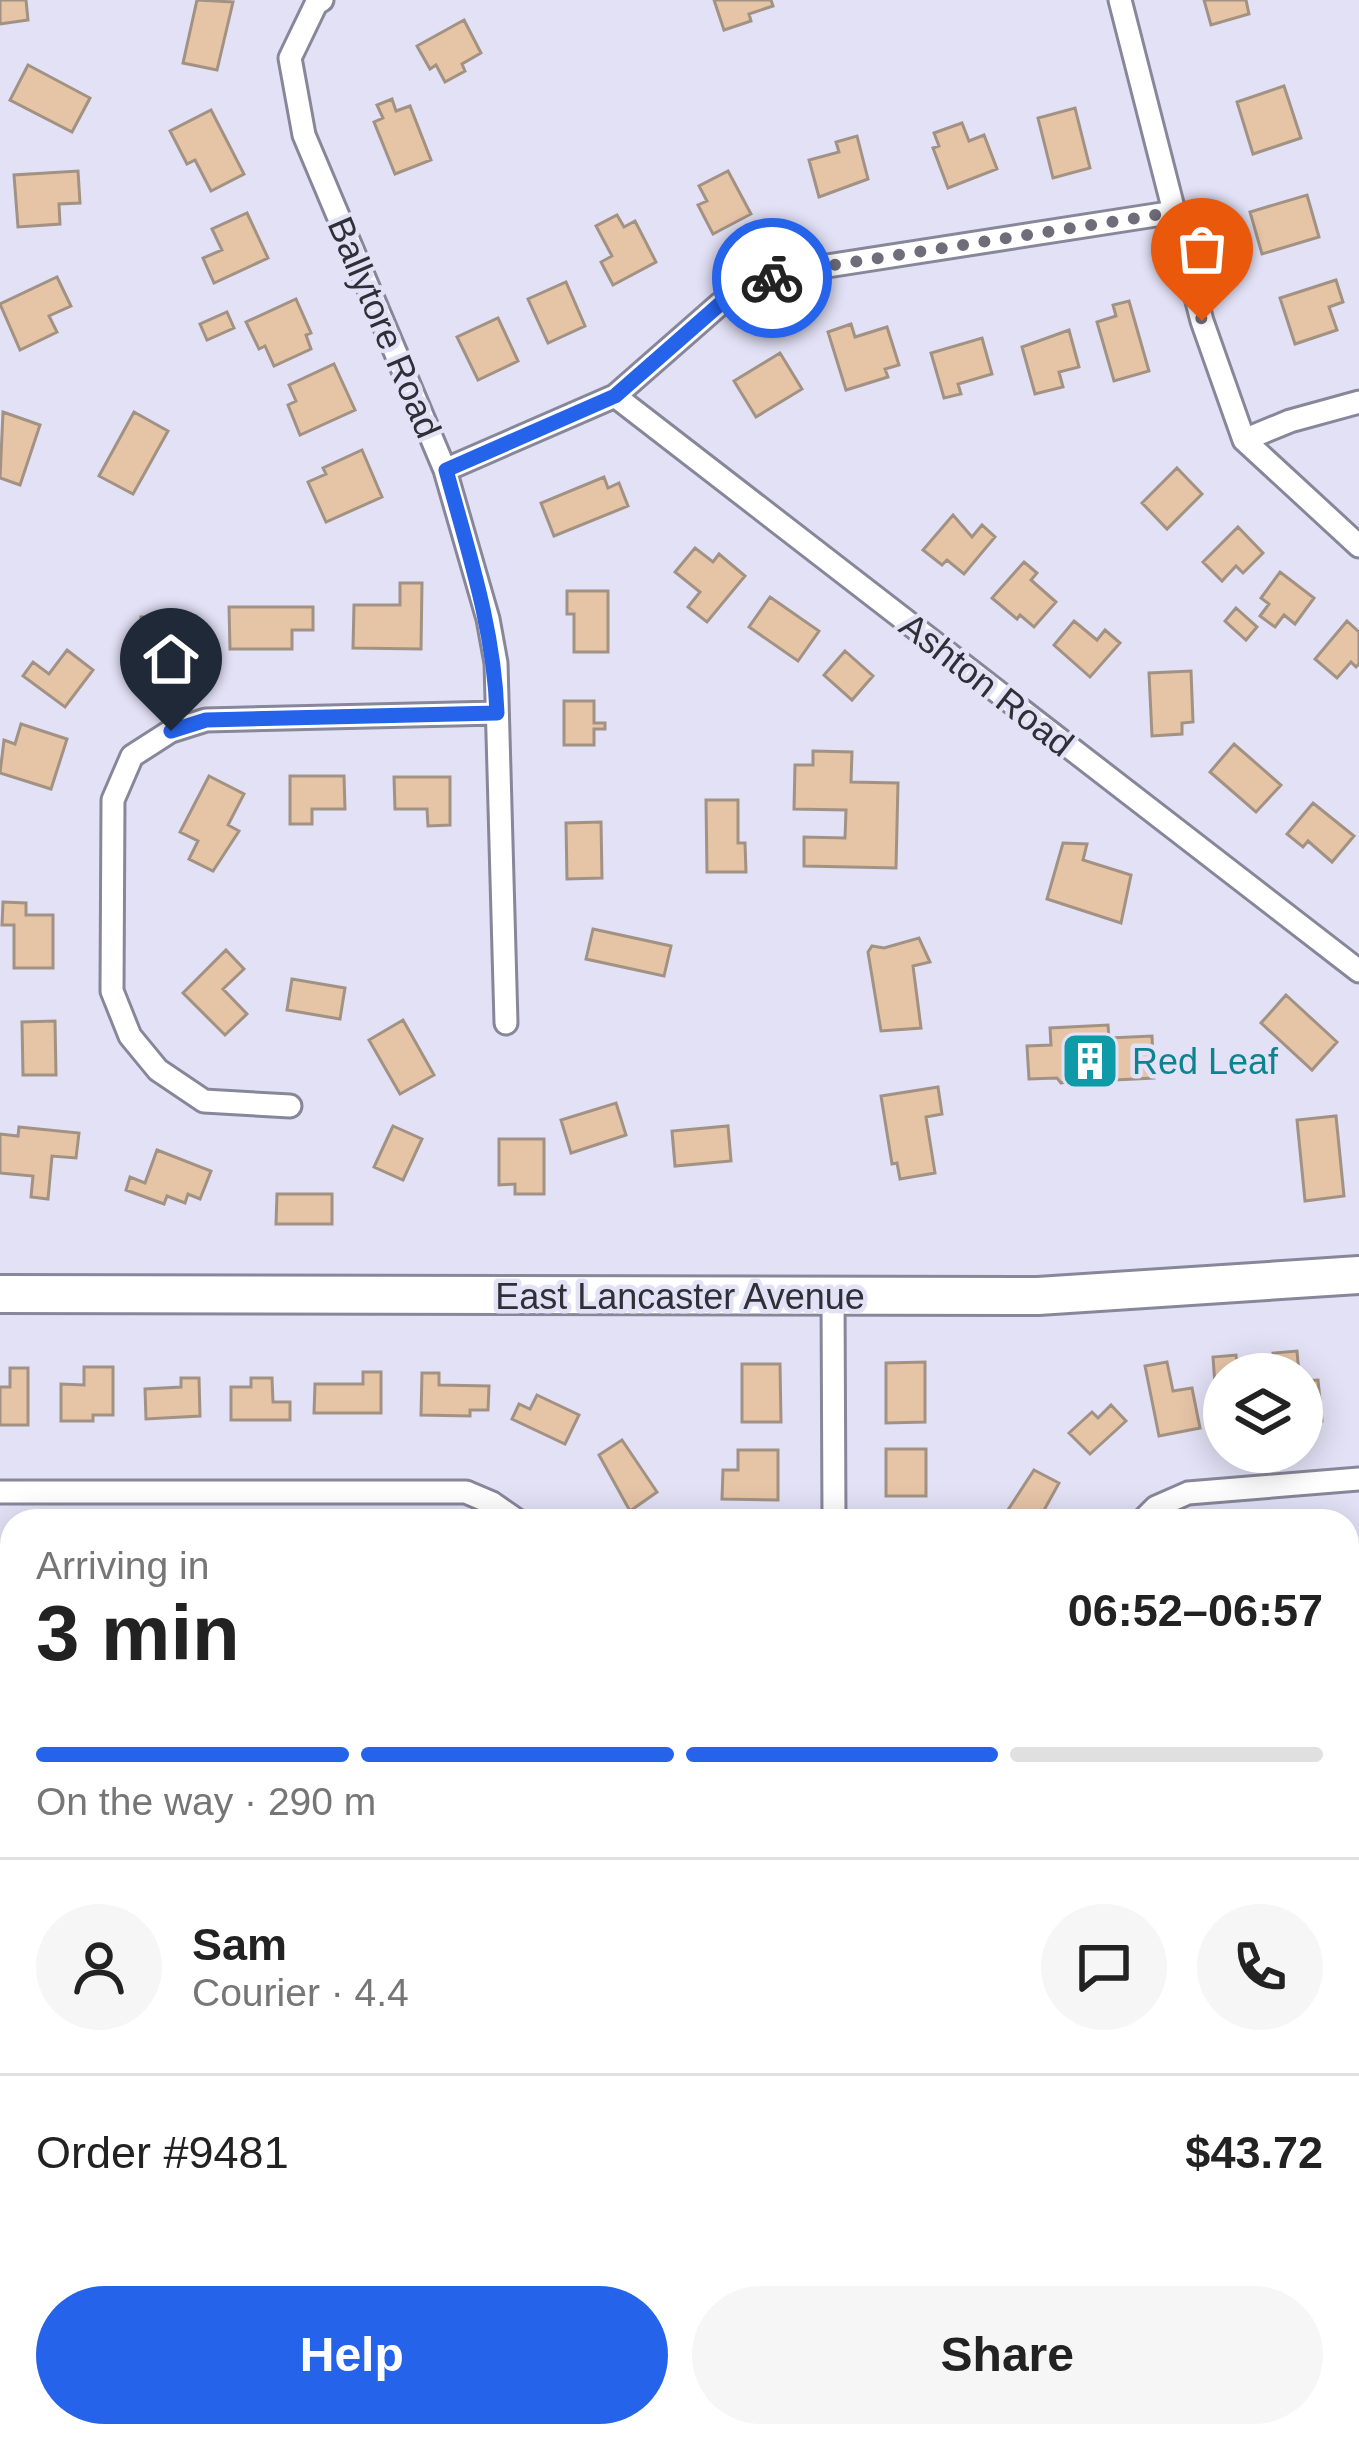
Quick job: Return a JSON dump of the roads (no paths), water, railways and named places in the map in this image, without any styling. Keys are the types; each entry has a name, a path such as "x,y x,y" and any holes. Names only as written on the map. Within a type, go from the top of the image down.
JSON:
{"highway":[{"name":"East Lancaster Avenue","path":"0,1294 1038,1296 1359,1275"}],"street":[{"name":"Ballytore Road","path":"322,0 290,58 304,135 446,470 496,663 506,1023"},
{"path":"1120,0 1202,321 1244,440 1359,546"},
{"path":"446,470 615,396 720,304 782,273 1175,212"},
{"name":"Ashton Road","path":"615,396 1359,970"},
{"path":"1244,440 1290,421 1359,402"},
{"path":"290,1106 205,1101 158,1070 130,1036 112,992 113,800 132,756 171,731 206,720 497,713"},
{"path":"832,1296 834,1509"},
{"path":"1154,1509 1188,1493 1359,1479"},
{"path":"0,1492 466,1492 501,1509"}],"place":[{"name":"Red Leaf","path":"1090,1061"}]}
